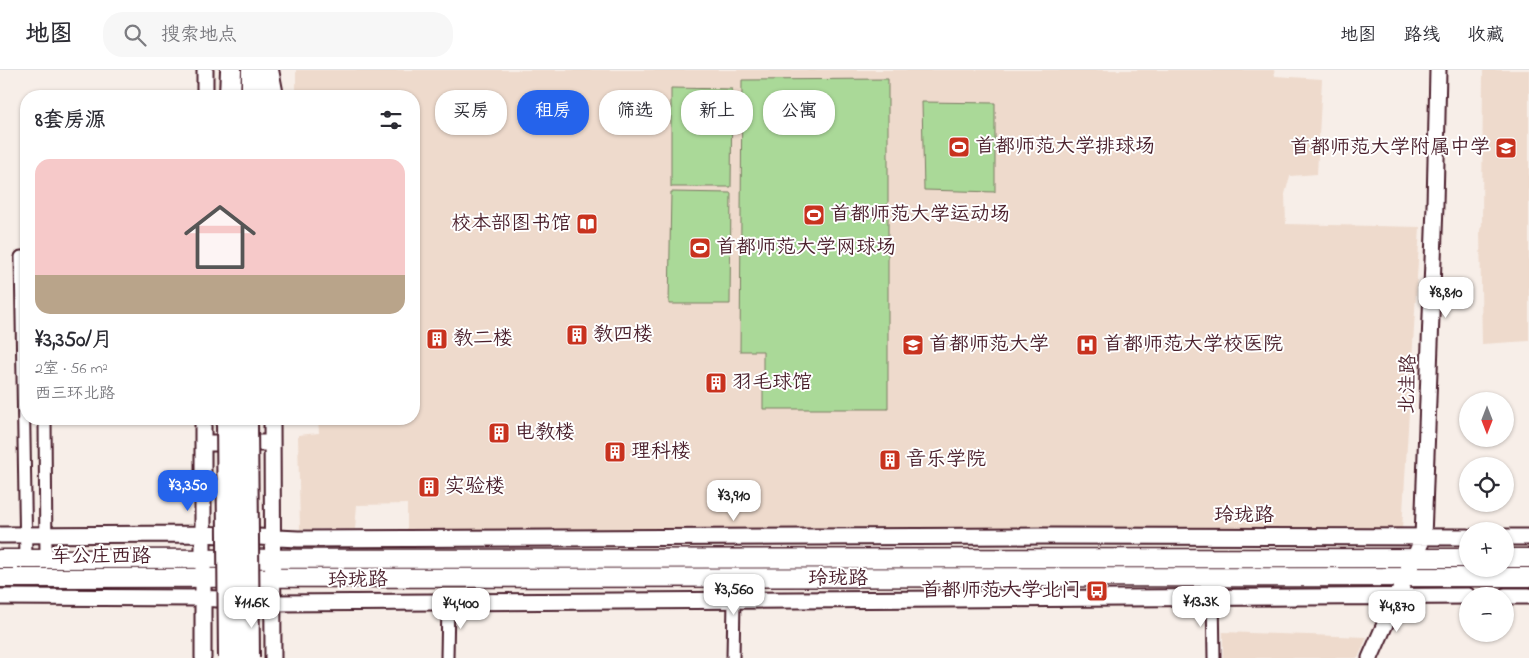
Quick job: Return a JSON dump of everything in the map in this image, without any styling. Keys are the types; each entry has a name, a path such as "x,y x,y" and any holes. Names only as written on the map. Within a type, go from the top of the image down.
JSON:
{"highway":[{"path":"230,90 231,70"},
{"path":"252,70 252,90"},
{"path":"268,70 273,90"},
{"path":"227,425 229,658"},
{"path":"247,425 249,658"}],"main road":[{"name":"玲珑路","path":"236,560 1459,558"},
{"path":"1514,558 1529,558"},
{"name":"车公庄西路","path":"0,560 236,560"},
{"name":"玲珑路","path":"236,579 565,576 1529,577"},
{"name":"车公庄西路","path":"0,578 236,579"}],"street":[{"path":"205,70 205,90"},
{"path":"275,90 277,70"},
{"name":"北洼路","path":"1370,658 1423,538 1438,70"},
{"path":"23,425 26,560"},
{"path":"46,425 46,560"},
{"path":"203,658 204,425"},
{"path":"272,425 273,658"},
{"path":"203,443 272,443"},
{"path":"203,464 235,485 238,658"},
{"name":"玲珑路","path":"0,535 202,534 236,532 273,534 1459,537"},
{"path":"1514,537 1529,537"},
{"name":"玲珑路","path":"0,598 202,598 273,604 1459,596"},
{"path":"1514,596 1529,596"},
{"path":"1214,597 1214,658"},
{"path":"733,658 734,600"},
{"path":"448,602 448,658"}],"shaded area":[{"name":"首都师范大学","path":"296,70 1274,70 1275,76 1322,79 1317,174 1290,176 1285,194 1286,224 1420,227 1402,529 407,529 407,504 357,505 355,529 300,529 298,435 319,433 318,425 420,425 420,90 296,90"},
{"name":"首都师范大学附属中学","path":"1483,70 1529,70 1529,341 1482,344 1480,230 1482,225"},
{"path":"1223,632 1367,637 1358,658 1223,658"}],"green space":[{"name":"首都师范大学运动场","path":"888,79 888,409 763,409 763,351 740,351 742,135 753,135 753,90 742,90 742,80"},
{"path":"671,88 732,89 681,90 681,135 732,135 731,187 671,187"},
{"name":"首都师范大学排球场","path":"922,102 995,103 995,192 924,190"},
{"name":"首都师范大学网球场","path":"671,192 731,193 730,304 669,304"}],"place":[{"name":"首都师范大学排球场","path":"959,147"},
{"name":"首都师范大学附属中学","path":"1506,148"},
{"name":"首都师范大学运动场","path":"814,215"},
{"name":"校本部图书馆","path":"587,224"},
{"name":"首都师范大学网球场","path":"700,248"},
{"name":"教四楼","path":"577,335"},
{"name":"教二楼","path":"437,339"},
{"name":"首都师范大学","path":"913,345"},
{"name":"首都师范大学校医院","path":"1087,345"},
{"name":"羽毛球馆","path":"716,383"},
{"name":"电教楼","path":"499,433"},
{"name":"理科楼","path":"615,452"},
{"name":"音乐学院","path":"890,460"},
{"name":"实验楼","path":"429,487"},
{"name":"首都师范大学北门","path":"1097,591"}]}
